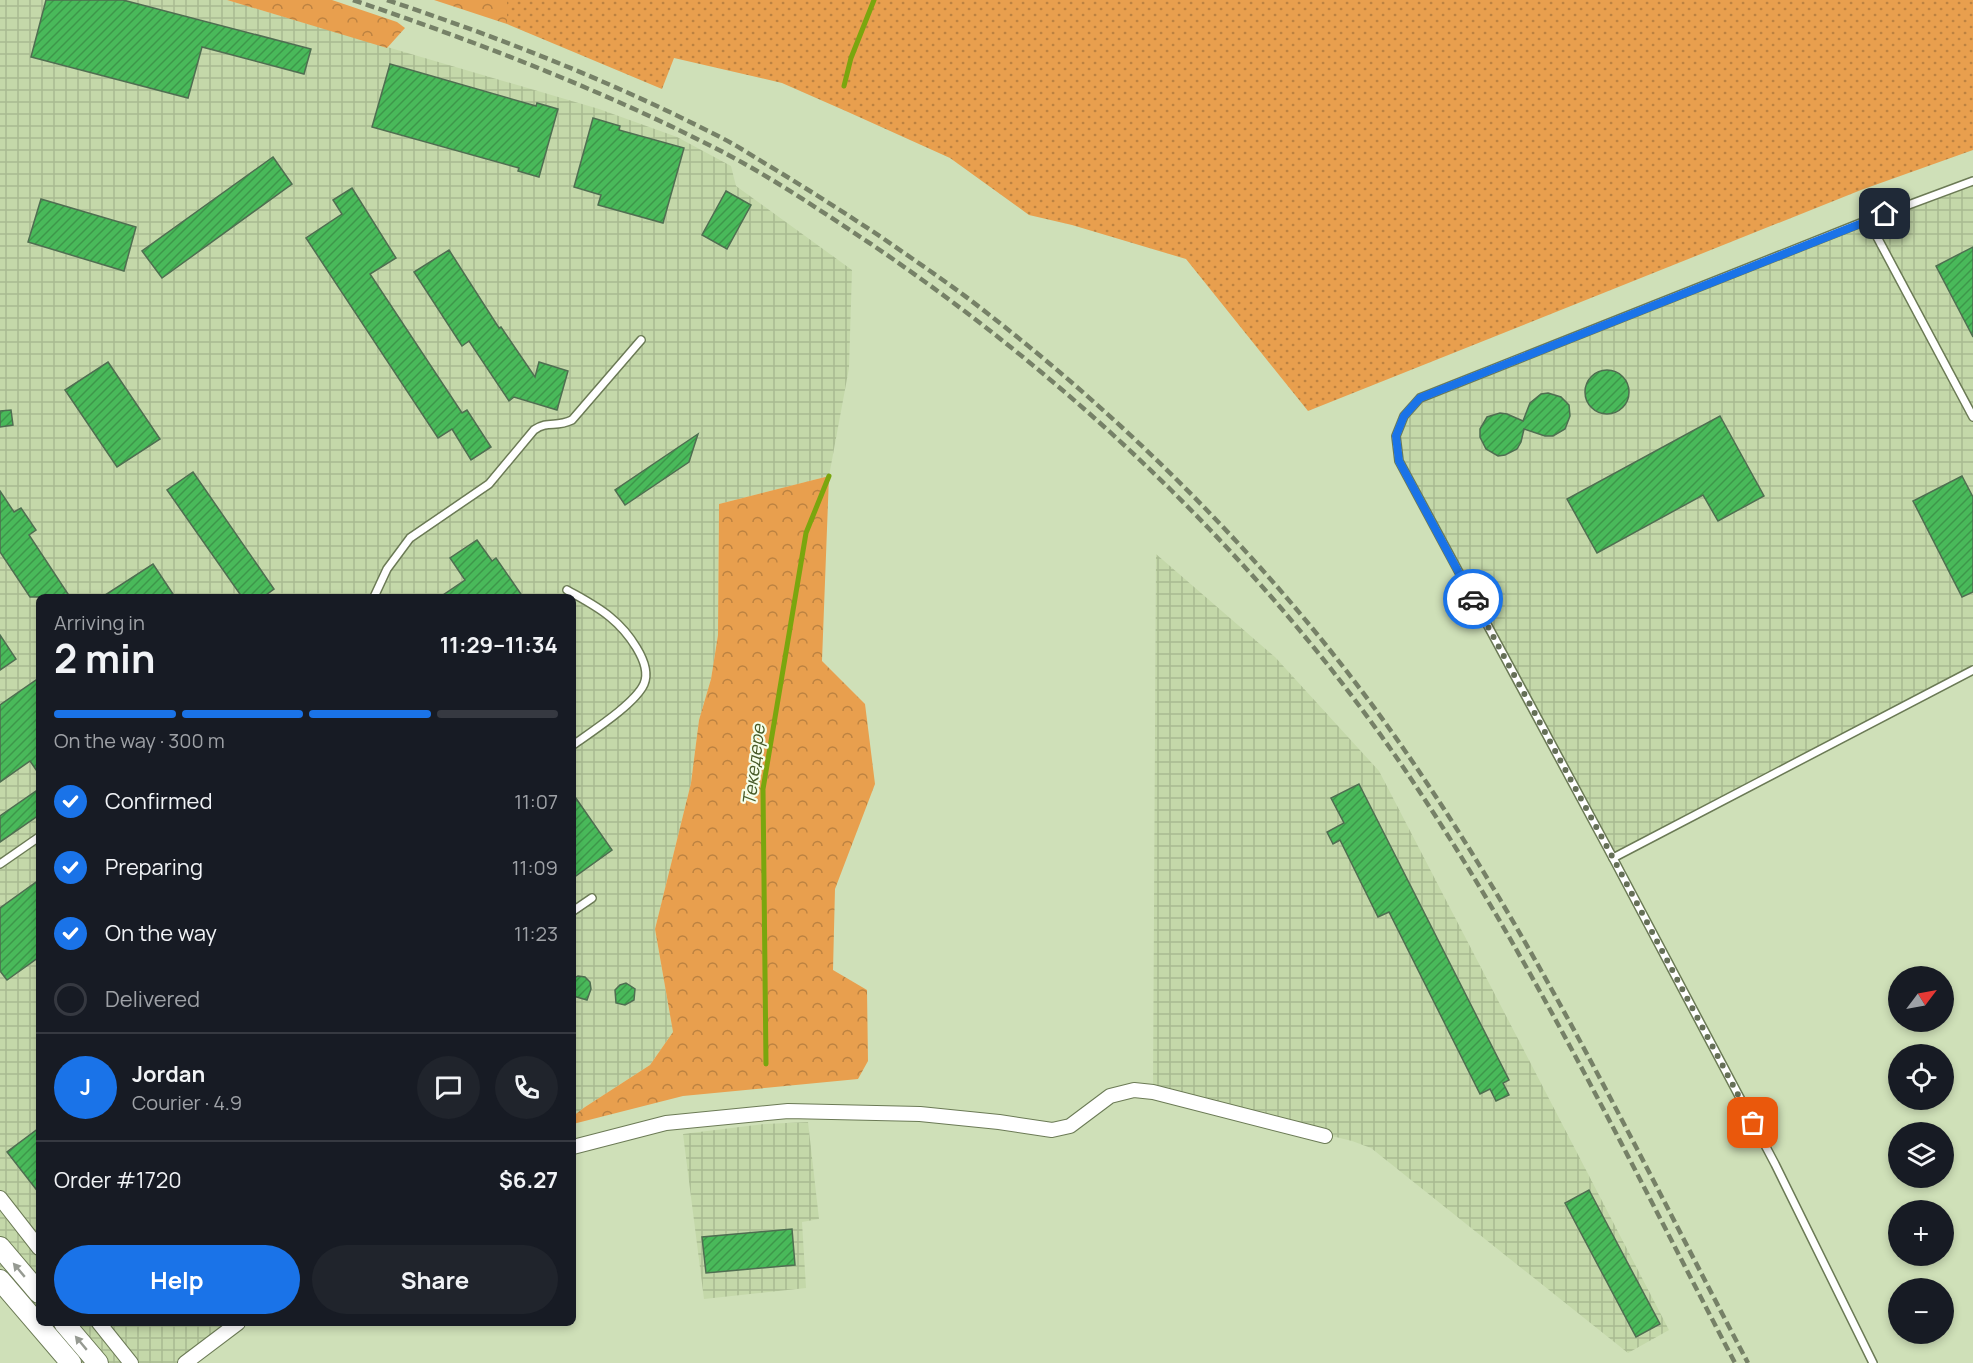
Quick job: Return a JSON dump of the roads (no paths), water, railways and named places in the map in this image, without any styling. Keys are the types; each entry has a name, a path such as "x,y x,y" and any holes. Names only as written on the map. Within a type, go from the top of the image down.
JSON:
{"main road":[{"path":"0,1247 36,1289"},
{"path":"0,1280 36,1322"},
{"path":"39,1326 71,1363"},
{"path":"67,1326 98,1363"}],"street":[{"path":"576,1146 666,1123 788,1111 920,1114 1052,1130 1070,1126 1110,1096 1134,1090 1154,1092 1325,1136"},
{"path":"0,1198 36,1244"},
{"path":"101,1326 131,1363"},
{"path":"185,1363 234,1326"}],"lane":[{"path":"1873,1363 1775,1164 1399,461 1396,436 1404,416 1420,398 1868,220 1973,181"},
{"path":"1868,220 1973,417"},
{"path":"375,594 387,569 410,538 489,484 534,430 543,424 562,425 572,420 640,340"},
{"path":"567,590 573,594"},
{"path":"576,596 611,618 636,646 645,663 645,683 633,700 576,743"},
{"path":"1613,858 1973,670"},
{"path":"0,864 36,839"},
{"path":"576,909 592,898"}],"waterway":[{"name":"Текедере","path":"844,86 851,58 874,0"},
{"name":"Текедере","path":"766,1064 763,789 806,533 829,476"}],"railway":[{"path":"353,0 492,50 628,106 717,149 795,194 947,298 1020,355 1092,416 1160,479 1288,616 1346,688 1401,764 1448,836 1493,909 1577,1059 1735,1363"},
{"path":"387,0 472,30 598,80 680,117 740,148 867,228 974,303 1047,361 1162,465 1217,521 1319,637 1367,698 1459,833 1547,981 1589,1057 1748,1363"}]}
